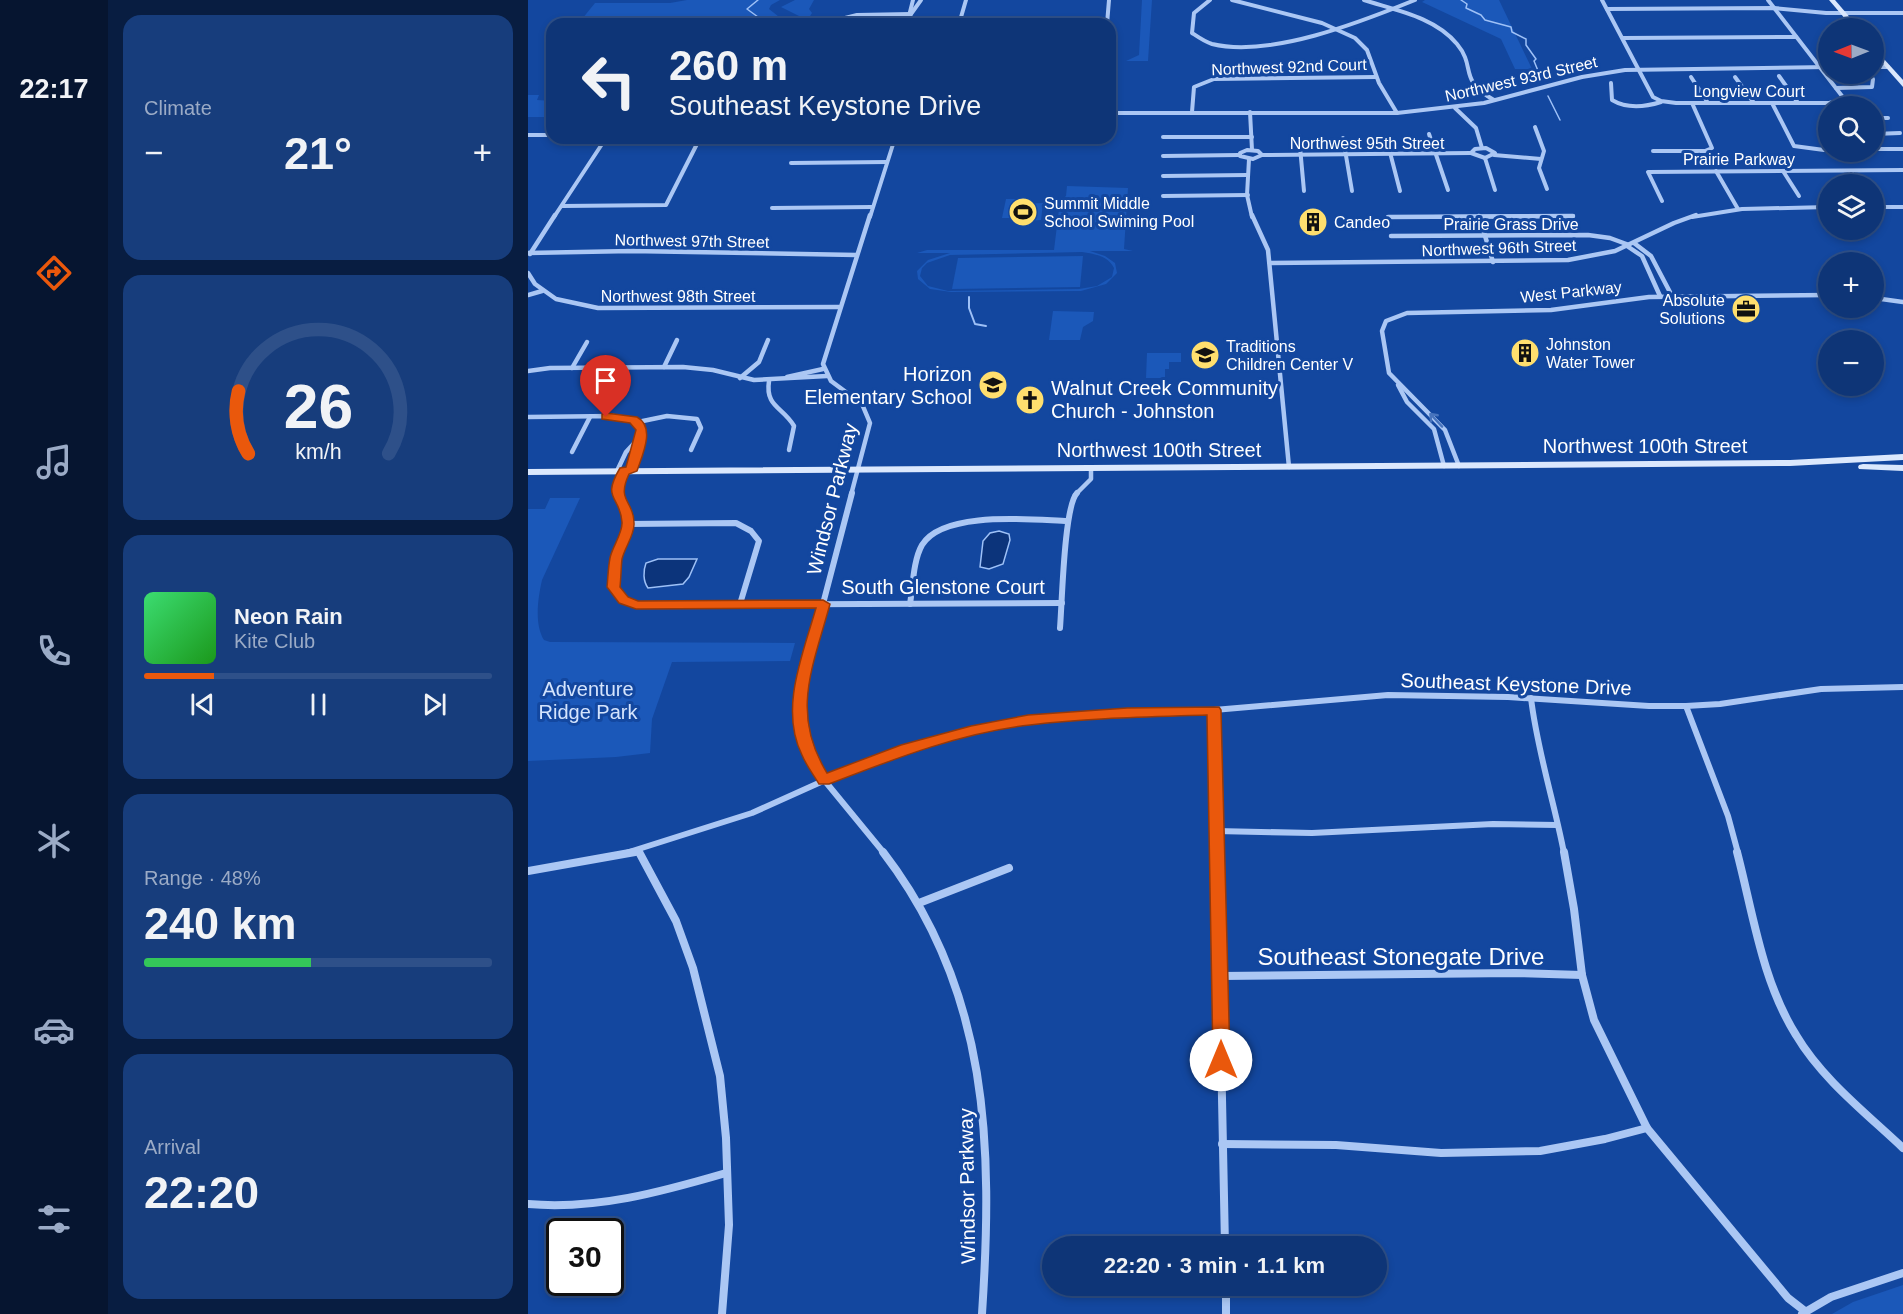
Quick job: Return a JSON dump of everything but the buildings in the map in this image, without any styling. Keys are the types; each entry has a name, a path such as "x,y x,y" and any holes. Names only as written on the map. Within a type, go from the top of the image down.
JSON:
{"street":[{"path":"910,18 913,0"},
{"path":"911,15 921,0"},
{"path":"961,18 966,0"},
{"path":"1108,18 1109,0"},
{"path":"1210,0 1194,11 1191,18 1192,33 1208,43 1240,46 1294,41 1415,0"},
{"path":"1232,0 1293,15 1335,29 1362,44 1369,54 1376,77 1397,113"},
{"path":"1364,0 1428,23 1451,38 1465,60 1470,83 1494,100"},
{"path":"1602,0 1653,97 1661,101"},
{"path":"1768,0 1818,64"},
{"path":"1832,0 1847,18"},
{"path":"1607,9 1774,8 1843,13 1903,13"},
{"path":"846,18 852,15 911,15"},
{"path":"1623,38 1796,36"},
{"path":"1884,62 1903,85"},
{"name":"Northwest 93rd Street","path":"1116,113 1397,113 1455,108 1582,77 1639,69 1818,67"},
{"name":"Longview Court","path":"1779,76 1798,103"},
{"name":"Northwest 92nd Court","path":"1192,112 1194,87 1214,79 1376,77"},
{"name":"Longview Court","path":"1691,77 1708,103"},
{"name":"Longview Court","path":"1735,77 1754,103"},
{"path":"1611,83 1612,100 1616,103 1641,105 1661,101"},
{"path":"1833,84 1842,96"},
{"path":"1836,88 1872,87 1872,84"},
{"name":"Longview Court","path":"1661,101 1818,102"},
{"name":"Longview Court","path":"1653,151 1705,151 1712,148 1692,103"},
{"name":"Longview Court","path":"1772,103 1796,147 1818,149"},
{"path":"1455,108 1476,128 1482,148"},
{"path":"1250,112 1252,150"},
{"path":"1535,127 1544,151 1539,168 1547,189"},
{"path":"1884,134 1900,133"},
{"path":"1429,134 1438,154 1448,190"},
{"path":"528,135 546,135"},
{"path":"1299,136 1299,156 1304,191"},
{"path":"1163,137 1252,137"},
{"path":"1386,137 1400,191"},
{"path":"1342,138 1352,191"},
{"path":"529,254 602,144"},
{"path":"562,206 666,205 697,144"},
{"path":"778,380 823,369 824,358 856,255 893,144"},
{"path":"1494,155 1492,150 1482,148 1475,149 1471,153 1485,158 1494,155 1541,159"},
{"path":"1884,149 1903,149"},
{"path":"1163,156 1239,155 1249,159 1262,155 1252,150 1242,151 1239,155"},
{"name":"Northwest 95th Street","path":"1262,155 1392,156 1471,153"},
{"path":"1485,158 1495,190"},
{"path":"1249,159 1248,195 1253,218 1267,242 1270,263 1284,433 1289,467"},
{"path":"791,163 887,162"},
{"name":"Prairie Parkway","path":"1662,201 1647,172 1903,170"},
{"path":"1716,171 1738,209"},
{"path":"1783,171 1799,196"},
{"path":"1163,176 1247,175"},
{"path":"1163,196 1248,195"},
{"path":"1884,206 1903,207"},
{"path":"772,208 872,207"},
{"name":"Northwest 96th Street","path":"1270,263 1568,260 1630,245 1674,223 1697,216 1738,209 1818,207"},
{"path":"1388,216 1574,216"},
{"path":"1479,216 1493,262"},
{"name":"Prairie Grass Drive","path":"1391,236 1594,236 1610,238 1630,245"},
{"path":"1630,245 1651,256 1672,296"},
{"path":"1630,245 1642,256 1660,296"},
{"name":"Northwest 97th Street","path":"529,254 631,251 856,255"},
{"path":"528,273 533,283 542,291"},
{"path":"528,295 542,291"},
{"name":"Northwest 98th Street","path":"542,291 574,304 604,309 840,307"},
{"name":"West Parkway","path":"1459,466 1445,429 1398,384 1389,372 1382,331 1386,321 1395,316 1426,312 1551,310 1660,296 1818,295"},
{"path":"1884,299 1903,302"},
{"path":"664,367 677,340"},
{"path":"740,378 759,362 768,340"},
{"path":"572,368 587,342"},
{"path":"528,371 544,368 664,367 713,370 740,378 769,381 827,376"},
{"name":"Windsor Parkway","path":"823,369 827,376 861,402 869,416 869,429 801,688 799,718 808,754 824,780 883,852 919,903 940,949 968,1032 980,1090 986,1138 988,1230 982,1314"},
{"path":"769,381 766,392 768,398 794,426 789,450"},
{"name":"West Parkway","path":"1398,384 1405,400 1431,426 1437,436 1444,466"},
{"path":"528,417 620,417 638,422 655,416 682,416 697,419 701,427 691,450"},
{"path":"572,452 590,417"},
{"path":"638,422 641,430 638,438 626,452 624,471 617,491 628,524 736,523 751,531 759,541 740,604"},
{"path":"624,471 638,452 638,438"},
{"name":"Northwest 100th Street","path":"528,472 1790,463 1903,457"},
{"name":"Northwest 100th Street","path":"1790,463 1903,468"},
{"path":"1060,628 1068,521 1074,497 1090,479 1091,469"},
{"path":"910,604 922,545 934,532 945,525 967,521 1068,521"},
{"name":"South Glenstone Court","path":"628,524 616,557 613,587 624,600 636,605 1062,603"},
{"name":"Southeast Keystone Drive","path":"528,871 639,851 752,813 824,780 906,748 971,731 1028,720 1127,712 1214,710 1388,695 1531,698 1649,706 1686,706 1720,704 1821,689 1903,687"},
{"path":"1531,698 1534,725 1556,810 1574,909 1582,975 1594,1020 1647,1128 1788,1298 1804,1313 1831,1297 1903,1273"},
{"path":"1686,706 1728,816 1770,979 1780,1005 1799,1041 1854,1103 1903,1148"},
{"path":"1214,710 1225,1236"},
{"path":"1216,831 1312,833 1493,824 1557,825"},
{"path":"639,851 676,921 693,968 720,1076 726,1138 729,1225 722,1314"},
{"path":"919,903 1009,868"},
{"name":"Southeast Stonegate Drive","path":"1221,976 1515,973 1582,975"},
{"path":"1222,1144 1336,1145 1441,1153 1540,1151 1647,1128"},
{"path":"528,1204 579,1204 629,1197 726,1173"},
{"path":"1226,1296 1226,1314"}],"green space":[{"path":"687,0 780,0 771,5 769,9 780,18 583,18 595,3 670,3"},
{"path":"795,0 814,0 809,9 812,13 809,18 798,18 799,16 781,7"},
{"path":"1142,0 1152,0 1148,61 1126,61 1139,55"},
{"path":"1425,0 1499,0 1532,69 1515,69 1501,39 1422,2"},
{"path":"528,95 539,95 537,100 546,101 546,117 528,117"},
{"path":"1067,186 1128,188 1124,249 1133,251 1090,251 1105,256 1115,263 1117,273 1106,284 1081,291 951,292 930,289 918,279 917,271 928,260 950,253 917,253 927,250 1054,250 1060,201 1066,196","holes":["1082,252 1101,256 1108,261 1114,268 1112,277 1097,286 1079,289 948,291 928,286 920,276 922,268 927,263 950,255"]},
{"name":"Summit Middle School Swiming Pool","path":"1006,199 1020,199 1020,204 1043,203 1041,220 1012,222 1010,218 1002,218"},
{"path":"1083,256 1080,287 952,289 958,258"},
{"path":"1053,311 1094,312 1093,321 1083,327 1080,340 1049,340"},
{"path":"1147,353 1181,353 1181,362 1169,362 1169,369 1165,369 1165,378 1146,378"},
{"name":"Adventure Ridge Park","path":"550,498 580,498 542,580 538,619 544,640 550,642 795,643 790,661 672,662 652,719 650,753 528,761 528,509 545,509"},
{"path":"1903,1285 1903,1314 1832,1314 1853,1302"}],"shaded area":[{"path":"999,531 1009,534 1010,540 1003,564 989,569 980,567 983,541 990,533"},
{"path":"658,559 697,559 689,577 683,584 648,588 644,576 646,563"}],"waterway":[{"path":"758,0 747,9 758,18"},
{"path":"1461,0 1467,4 1466,8 1481,15 1485,20 1511,27 1512,32 1526,39 1526,45 1536,59 1534,61 1541,78"},
{"path":"1548,96 1560,120"},
{"path":"969,297 969,308 975,324 986,326"}],"place":[{"name":"Summit Middle School Swiming Pool","path":"1023,212"},
{"name":"Candeo","path":"1313,222"},
{"name":"Absolute Solutions","path":"1746,309"},
{"name":"Johnston Water Tower","path":"1525,353"},
{"name":"Traditions Children Center V","path":"1205,355"},
{"name":"Horizon Elementary School","path":"993,385"},
{"name":"Walnut Creek Community Church - Johnston","path":"1030,400"}],"route":[{"path":"606,417 633,420 638,422 641,430 638,438 638,452 631,471 624,471 617,487 628,524 616,557 613,587 624,600 636,605 823,604 801,688 799,718 808,754 824,780 906,748 971,731 1028,720 1127,712 1214,710 1221,1060"}]}
